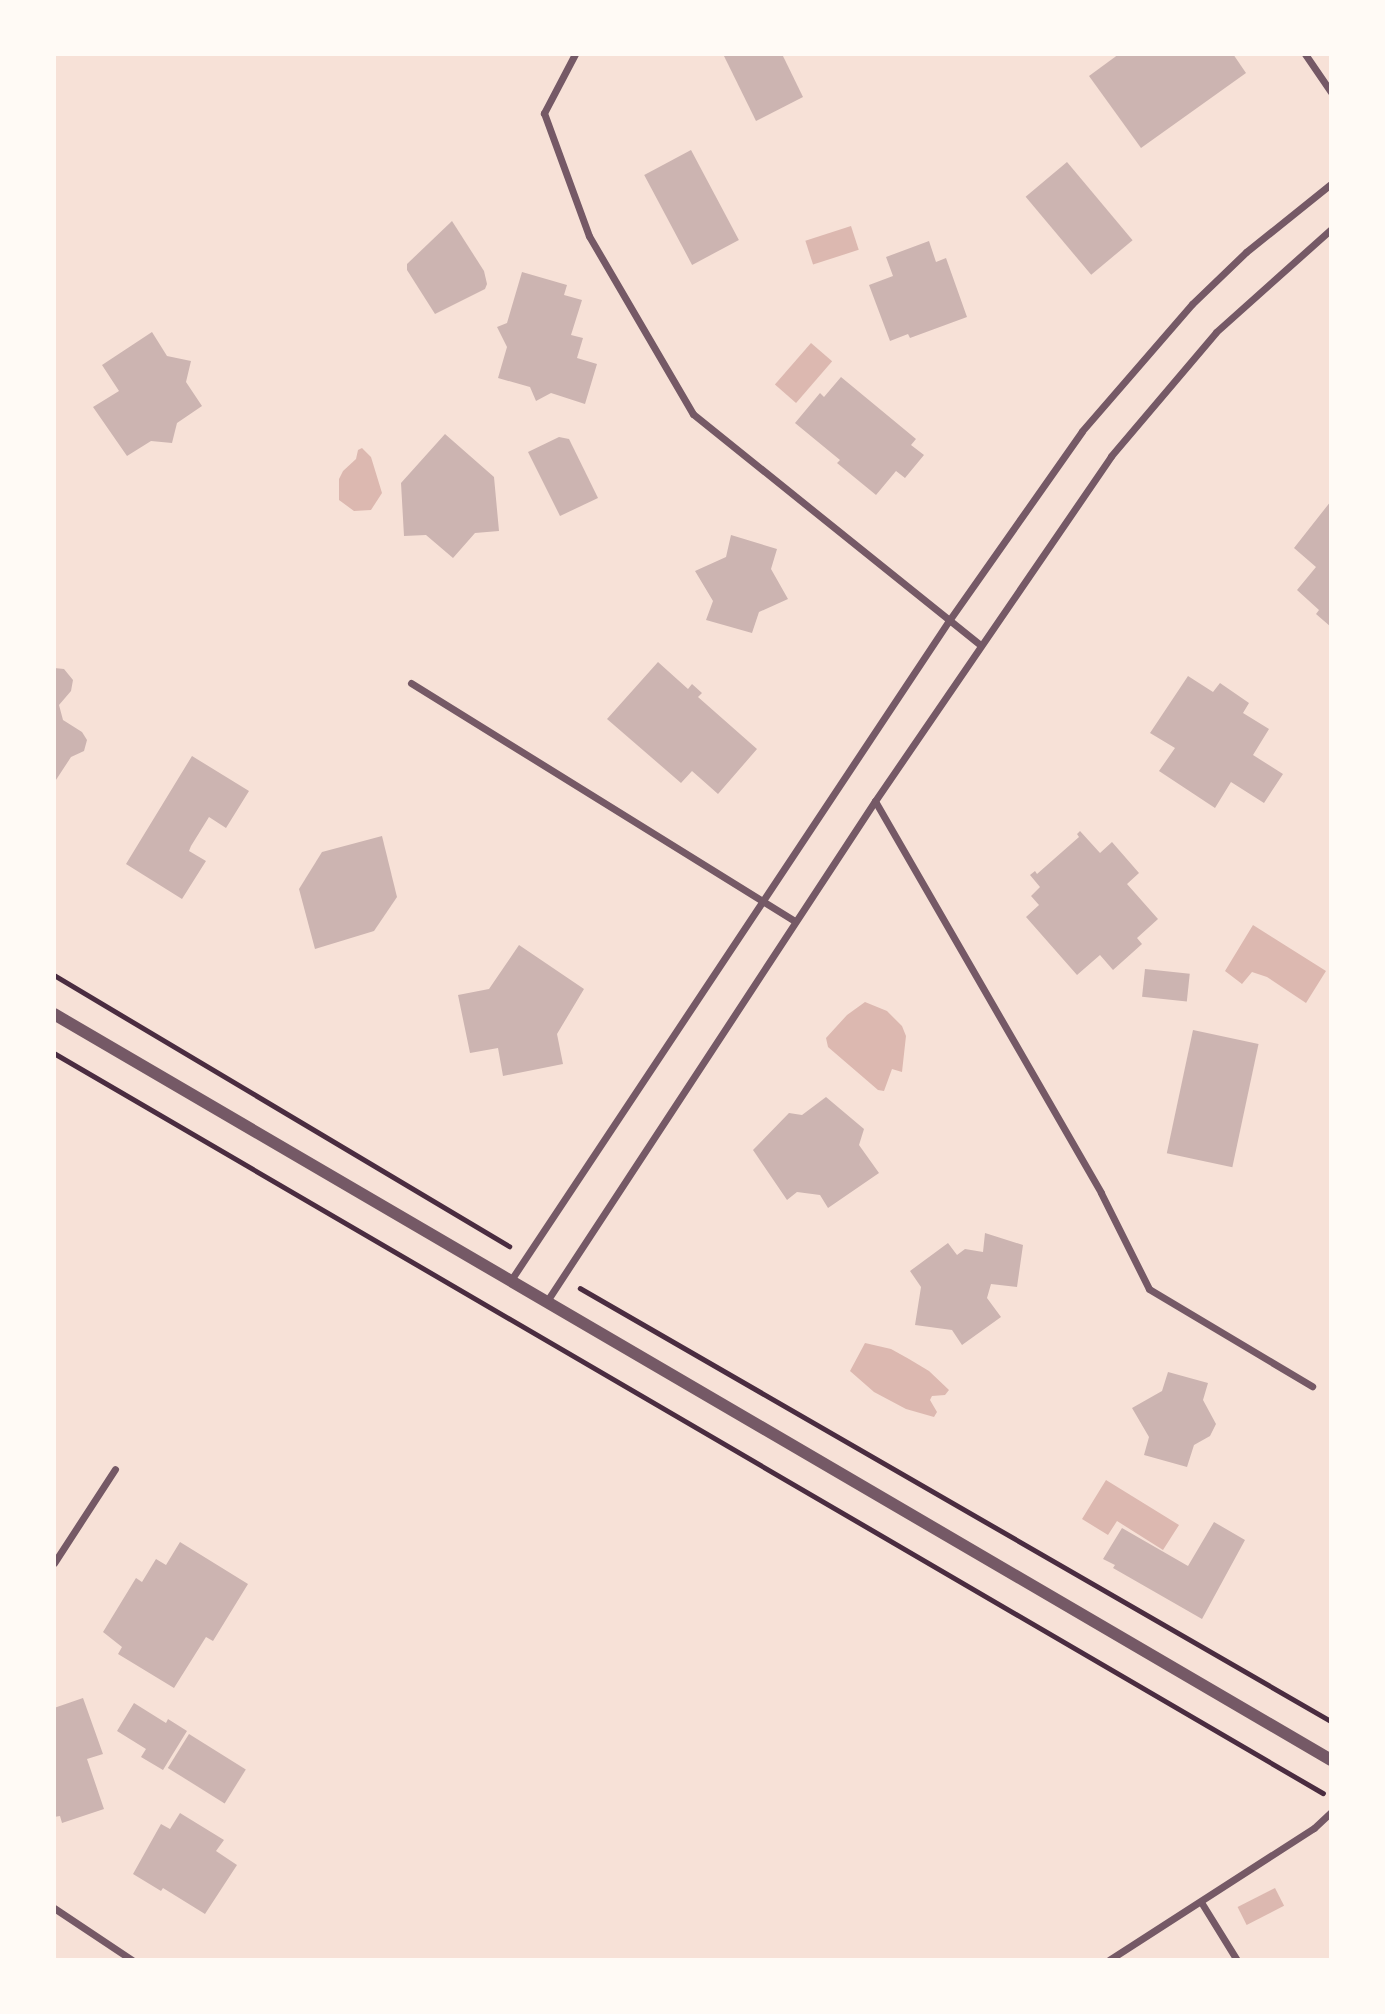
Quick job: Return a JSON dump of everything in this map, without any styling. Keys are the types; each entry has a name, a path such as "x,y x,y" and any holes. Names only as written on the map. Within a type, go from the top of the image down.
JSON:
{"street":[{"path":"576,54 544,113 589,236 693,414 948,622 980,645"},
{"path":"1305,54 1331,92"},
{"path":"511,1280 948,622 1082,431 1152,347 1246,252 1331,184"},
{"path":"547,1301 875,801 1104,466 1172,381 1216,332 1331,229"},
{"path":"411,682 795,921"},
{"path":"875,801 1101,1193 1149,1289 1312,1385"},
{"path":"54,1014 1331,1760"},
{"path":"54,1563 115,1469"},
{"path":"1109,1960 1314,1828 1331,1812"},
{"path":"1201,1902 1237,1960"},
{"path":"54,1908 132,1960"}],"path":[{"path":"54,975 527,1256"},
{"path":"54,1052 1331,1797"},
{"path":"562,1277 1331,1721"}],"shaded area":[{"path":"851,226 859,250 813,265 805,241"},
{"path":"811,343 832,361 796,403 775,385"},
{"path":"362,448 371,457 382,493 371,510 354,511 339,500 339,479"},
{"path":"1253,925 1326,971 1306,1003 1267,977 1252,972 1242,984 1225,971"},
{"path":"865,1002 887,1011 902,1026 906,1036 902,1072 892,1069 884,1091 878,1090 828,1047 826,1038 847,1015"},
{"path":"865,1343 891,1349 909,1359 929,1371 949,1390 945,1395 932,1396 930,1400 937,1412 934,1417 906,1409 874,1392 850,1371"},
{"path":"1106,1480 1179,1525 1163,1550 1117,1521 1108,1535 1082,1519"},
{"path":"1275,1888 1284,1906 1247,1925 1238,1907"}],"building":[{"path":"723,54 782,54 803,97 756,121"},
{"path":"1119,54 1233,54 1246,73 1141,148 1089,76"},
{"path":"691,150 739,240 692,265 644,175"},
{"path":"1067,162 1133,240 1091,275 1026,197"},
{"path":"452,221 484,271 487,284 485,289 435,314 407,270 407,264"},
{"path":"929,241 936,262 946,258 967,317 910,338 908,334 890,341 869,285 893,276 886,257"},
{"path":"522,272 567,285 564,295 582,300 571,335 583,338 577,358 597,364 585,404 551,393 536,401 530,387 498,378 507,347 497,327 507,323"},
{"path":"152,332 167,356 191,361 186,382 202,406 177,423 172,443 151,441 127,456 93,407 119,391 102,365"},
{"path":"841,377 916,439 911,445 924,455 905,478 896,471 876,495 837,463 840,460 795,423 820,393 824,397"},
{"path":"445,434 494,477 499,531 475,533 453,558 426,535 404,536 401,483"},
{"path":"559,437 569,439 598,498 560,516 528,452"},
{"path":"1331,501 1331,627 1316,614 1319,610 1297,590 1316,567 1294,548"},
{"path":"731,535 777,549 771,569 788,599 759,612 752,633 706,620 713,601 695,571 726,557"},
{"path":"658,662 688,689 692,684 702,693 698,697 757,749 718,794 692,771 681,783 607,719"},
{"path":"54,668 64,669 73,680 71,691 59,705 63,720 82,732 87,740 84,751 71,757 54,783"},
{"path":"1188,676 1213,692 1220,683 1249,703 1243,713 1269,729 1253,755 1283,774 1264,803 1231,782 1215,808 1159,771 1175,748 1150,733"},
{"path":"192,756 249,791 226,828 209,817 191,846 189,851 206,861 182,899 126,864"},
{"path":"1080,831 1100,853 1112,842 1139,873 1127,884 1158,919 1137,938 1142,944 1113,970 1100,955 1077,975 1026,917 1039,905 1031,896 1040,887 1030,875 1035,871 1037,874 1079,837 1077,834"},
{"path":"382,836 397,897 374,931 315,949 299,889 322,852"},
{"path":"519,945 584,989 557,1034 563,1064 503,1076 498,1048 470,1053 458,995 489,989"},
{"path":"1145,969 1190,974 1187,1002 1142,997"},
{"path":"1193,1030 1259,1044 1232,1167 1167,1153"},
{"path":"826,1097 864,1129 859,1145 879,1173 828,1208 820,1195 797,1192 787,1200 753,1150 789,1113 802,1115"},
{"path":"985,1233 1023,1245 1017,1287 991,1284 987,1298 1001,1317 962,1345 952,1330 915,1325 921,1287 910,1271 948,1243 957,1255 965,1249 983,1252"},
{"path":"1168,1372 1208,1383 1203,1400 1216,1424 1210,1436 1194,1445 1187,1467 1144,1455 1149,1437 1132,1408 1162,1391"},
{"path":"1214,1522 1245,1540 1202,1619 1113,1568 1115,1565 1103,1559 1122,1528 1188,1566"},
{"path":"180,1542 248,1584 213,1641 206,1637 174,1688 118,1654 122,1647 103,1632 136,1578 142,1582 156,1559 166,1565"},
{"path":"83,1698 103,1754 87,1759 104,1809 62,1823 60,1816 54,1817 54,1708"},
{"path":"134,1703 166,1723 168,1719 187,1731 163,1770 141,1757 146,1749 117,1731"},
{"path":"189,1734 246,1770 225,1803 168,1768"},
{"path":"180,1813 224,1840 216,1851 237,1865 205,1914 163,1888 161,1891 133,1874 161,1824 170,1829"}]}
